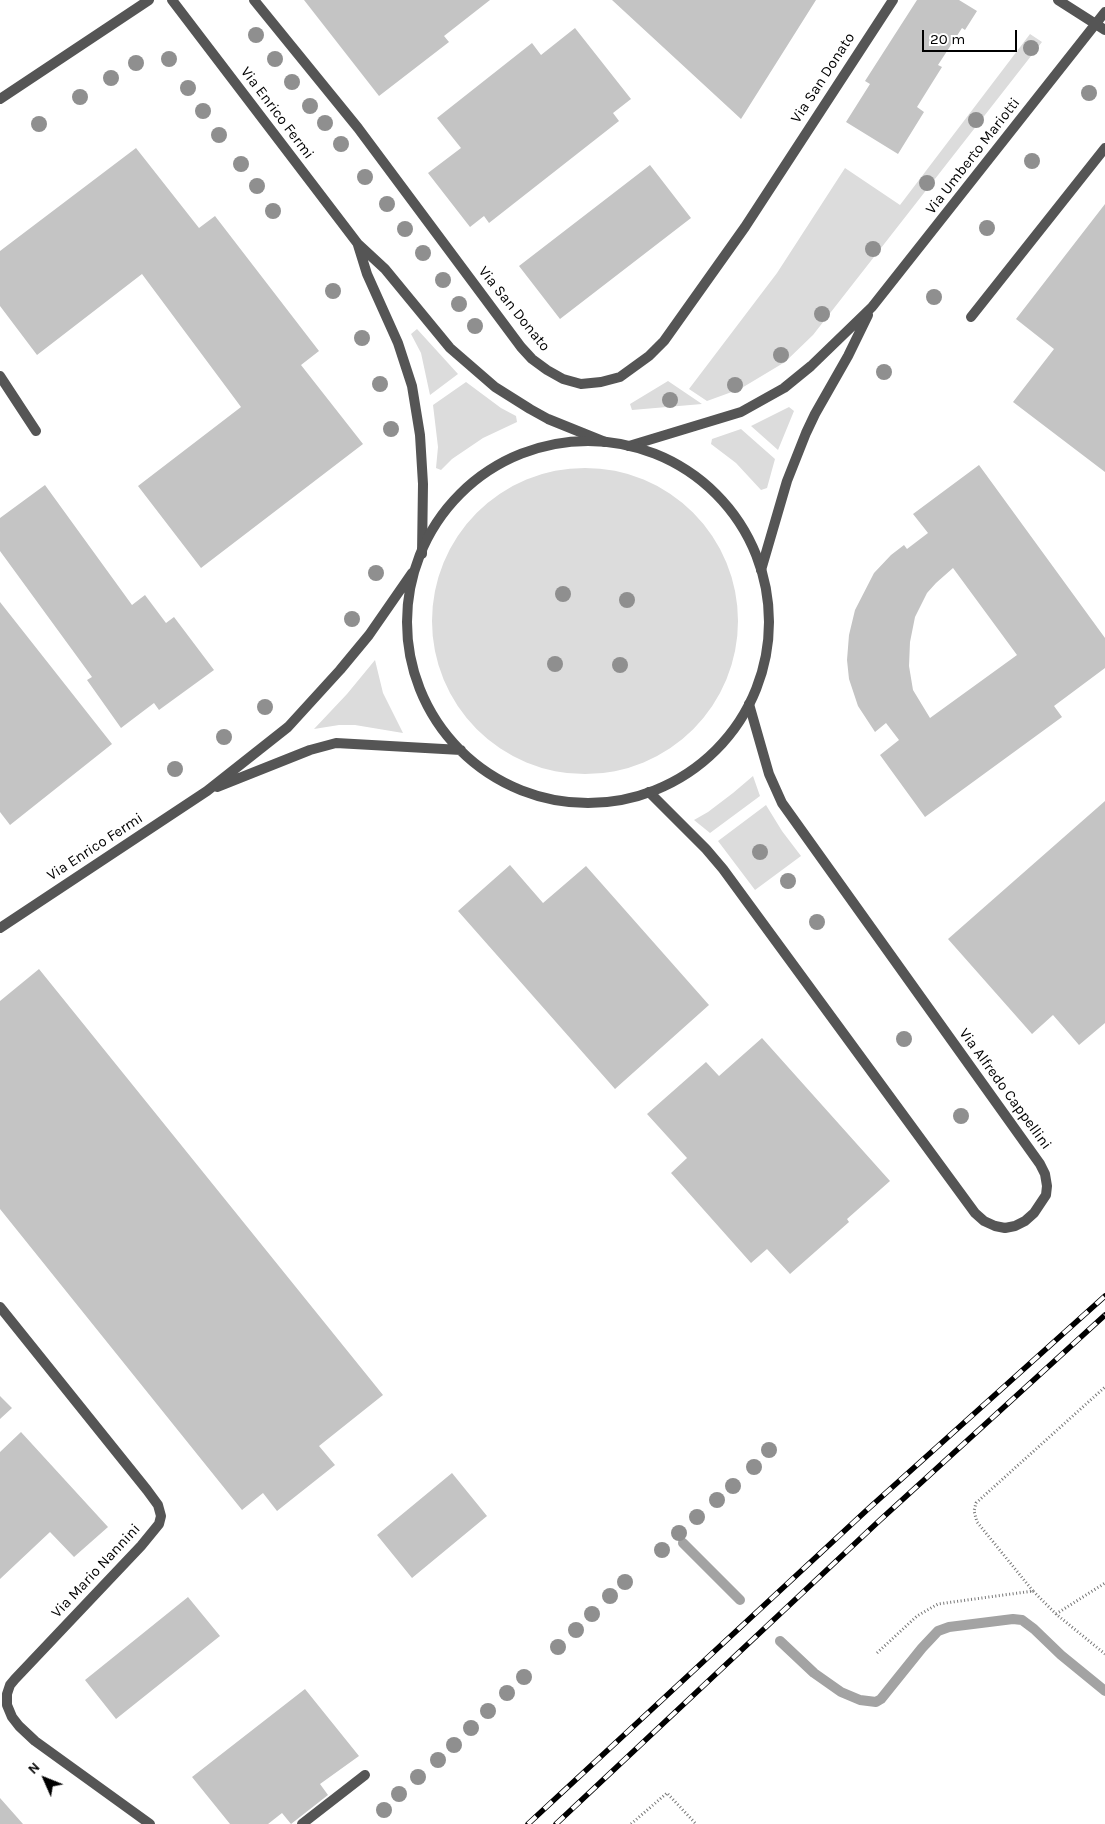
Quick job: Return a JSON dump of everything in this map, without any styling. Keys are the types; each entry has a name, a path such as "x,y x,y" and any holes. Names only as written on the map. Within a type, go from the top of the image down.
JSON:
{"street":[{"path":"0,99 149,0"},
{"name":"Via Enrico Fermi","path":"172,0 358,244"},
{"name":"Via San Donato","path":"254,0 358,128 532,359 563,379 581,384 601,382 620,377 649,356 664,341 745,227 892,0"},
{"path":"1058,0 1101,27"},
{"name":"Via Umberto Mariotti","path":"629,446 741,412 784,388 811,366 872,307 1101,27 1105,12"},
{"path":"971,317 1105,148"},
{"path":"358,244 384,269 450,348 482,376 548,419 605,442"},
{"path":"358,244 367,274 398,344 412,386 420,435 423,484 422,554"},
{"name":"Via Umberto Mariotti","path":"761,570 787,481 806,433 872,307"},
{"path":"0,376 36,431"},
{"path":"579,442 605,442 629,446 652,452 674,462 694,475 728,507 742,526 761,570 768,607 768,644 763,669 749,704 733,730 712,754 682,776 649,792 619,800 595,803 572,802 541,797 498,779 472,762 443,731 432,714 420,690 409,645 407,618 410,592 417,566 436,525 455,500 474,482 495,467 529,451 554,445 579,442"},
{"path":"207,791 288,727 369,635 417,566"},
{"name":"Via Alfredo Cappellini","path":"649,792 706,848 723,869 975,1213 984,1221 994,1226 1005,1228 1020,1224 1034,1213 1046,1195 1045,1174 1040,1164 782,803 768,774 749,704"},
{"path":"207,791 310,750 336,743 461,750"},
{"name":"Via Enrico Fermi","path":"0,928 207,791"},
{"name":"Via Mario Nannini","path":"0,1307 148,1490 158,1505 161,1516 159,1524 151,1535 15,1679 7,1694 7,1705 19,1726 35,1741 150,1824"},
{"path":"302,1824 365,1775"}],"path":[{"path":"1105,1387 976,1503 974,1511 977,1522 986,1535 1033,1591 1056,1614 1105,1654"},
{"path":"1056,1614 1105,1583"},
{"path":"876,1653 917,1616 938,1604 1033,1591"},
{"path":"631,1824 667,1793 696,1824"}],"shaded area":[{"path":"1030,34 1042,42 813,335 785,362 740,389 707,401 689,389 777,273 845,168 900,205"},
{"path":"417,329 458,374 430,395 421,353 411,334"},
{"path":"668,381 702,404 632,410 630,404"},
{"path":"466,382 501,408 516,416 517,422 483,438 452,459 441,470 436,468 438,447 433,405"},
{"path":"789,407 794,411 778,450 751,426"},
{"path":"741,429 775,459 767,488 761,490 736,463 711,444 712,439"},
{"path":"585,468 615,471 644,479 670,494 693,513 712,536 727,562 735,591 738,621 735,651 727,680 712,706 693,729 670,748 644,763 615,771 585,774 555,771 526,763 500,748 477,729 458,706 443,680 435,651 432,621 435,591 443,562 458,536 477,513 500,494 526,479 555,471"},
{"path":"375,660 383,693 403,733 355,725 339,725 314,729 347,694"},
{"path":"753,776 760,796 710,833 694,820 708,812"},
{"path":"766,805 782,831 801,856 755,890 718,841"}],"building":[{"path":"304,0 490,0 444,36 449,42 379,96"},
{"path":"612,0 816,0 741,119"},
{"path":"917,0 959,0 977,11 965,30 962,28 938,65 942,67 917,107 924,112 898,154 846,122 870,84 865,81"},
{"path":"575,28 631,99 613,113 619,121 489,223 484,216 470,227 428,173 461,148 437,118 532,43 541,55"},
{"path":"136,148 199,228 215,216 319,351 301,365 363,444 201,568 138,486 241,407 142,274 37,355 0,306 0,251"},
{"path":"650,165 691,218 560,319 519,266"},
{"path":"1105,204 1105,472 1013,402 1054,349 1016,319"},
{"path":"979,465 1105,638 1105,668 1054,706 1062,717 925,817 880,755 899,740 886,723 875,732 858,706 849,679 847,660 849,635 855,610 874,573 891,555 904,545 907,549 928,533 913,514","holes":["953,568 1017,655 930,718 913,690 909,666 910,642 915,617 927,593"]},
{"path":"45,485 132,605 145,595 166,623 174,617 214,670 159,710 154,703 121,728 87,680 92,677 0,551 0,518"},
{"path":"0,602 112,744 10,825 0,812"},
{"path":"1105,801 1105,1023 1079,1045 1053,1015 1032,1034 948,939"},
{"path":"510,865 543,903 586,866 709,1005 615,1089 458,911"},
{"path":"39,969 383,1395 319,1446 335,1465 277,1511 263,1493 242,1510 0,1209 0,1001"},
{"path":"762,1038 890,1181 847,1219 849,1222 790,1274 767,1249 751,1263 671,1173 687,1158 647,1114 706,1062 719,1076"},
{"path":"0,1396 12,1408 0,1419"},
{"path":"21,1432 108,1527 74,1557 50,1532 0,1579 0,1452"},
{"path":"452,1473 487,1516 412,1578 377,1535"},
{"path":"188,1597 220,1636 116,1719 85,1680"},
{"path":"305,1689 359,1756 320,1784 328,1795 291,1824 282,1813 268,1824 230,1824 192,1777"},
{"path":"0,1798 23,1824 0,1824"}],"waterway":[{"path":"683,1543 740,1600"},
{"path":"780,1641 814,1673 841,1692 860,1700 876,1702 881,1699 938,1631 949,1627 1013,1619 1022,1620 1105,1691"}],"railway":[{"path":"528,1824 868,1509 1105,1296"},
{"path":"556,1824 879,1521 1105,1315"}]}
